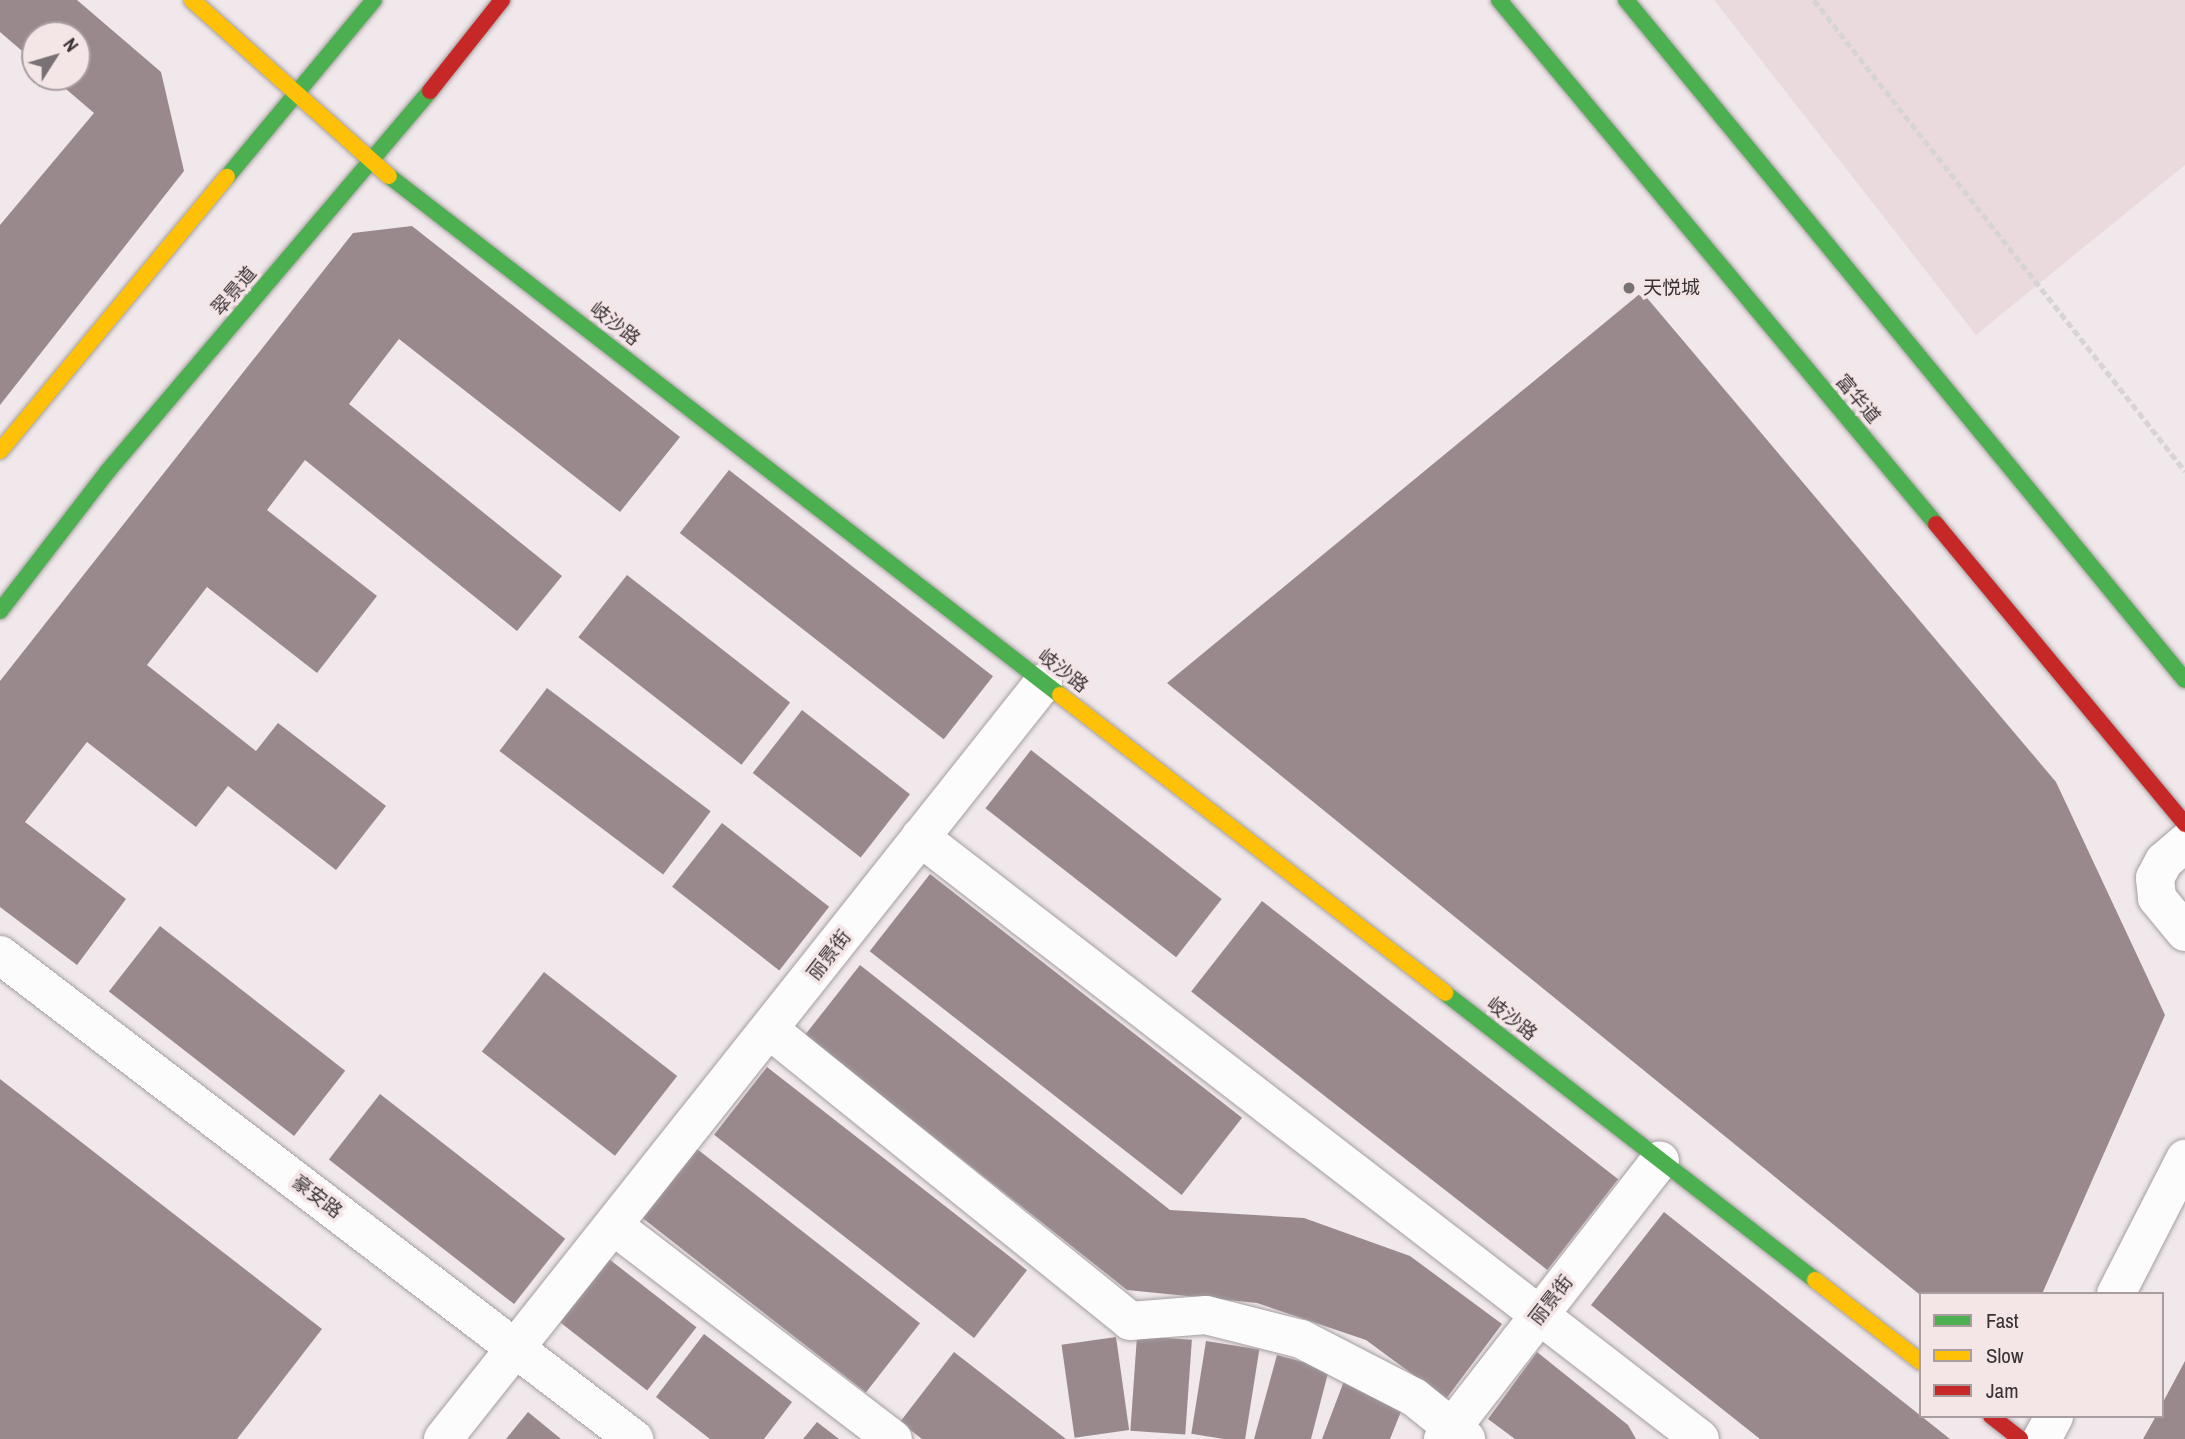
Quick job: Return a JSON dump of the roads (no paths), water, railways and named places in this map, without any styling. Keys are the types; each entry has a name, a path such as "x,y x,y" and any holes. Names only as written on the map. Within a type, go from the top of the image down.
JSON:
{"main road":[{"name":"岐沙路","path":"192,0 372,163 1919,1360"},
{"path":"0,451 374,0"},
{"name":"翠景道","path":"0,611 107,472 372,163 502,0"},
{"name":"富华道","path":"1499,0 2185,824"},
{"path":"1626,0 2185,680"},
{"path":"1994,1418 2020,1439"}],"street":[{"name":"丽景街","path":"443,1439 771,1031 1043,682"},
{"path":"920,837 1700,1439"},
{"path":"2185,843 2164,860 2155,878 2157,898 2185,932"},
{"name":"豪安路","path":"0,955 634,1439"},
{"path":"771,1031 1130,1321 1206,1315 1301,1339 1414,1397 1454,1435"},
{"path":"2117,1292 2185,1159"},
{"name":"丽景街","path":"1454,1435 1539,1315 1660,1160"},
{"path":"614,1226 892,1439"},
{"path":"2042,1439 2053,1418"}],"place":[{"name":"天悦城","path":"1629,288"}]}
